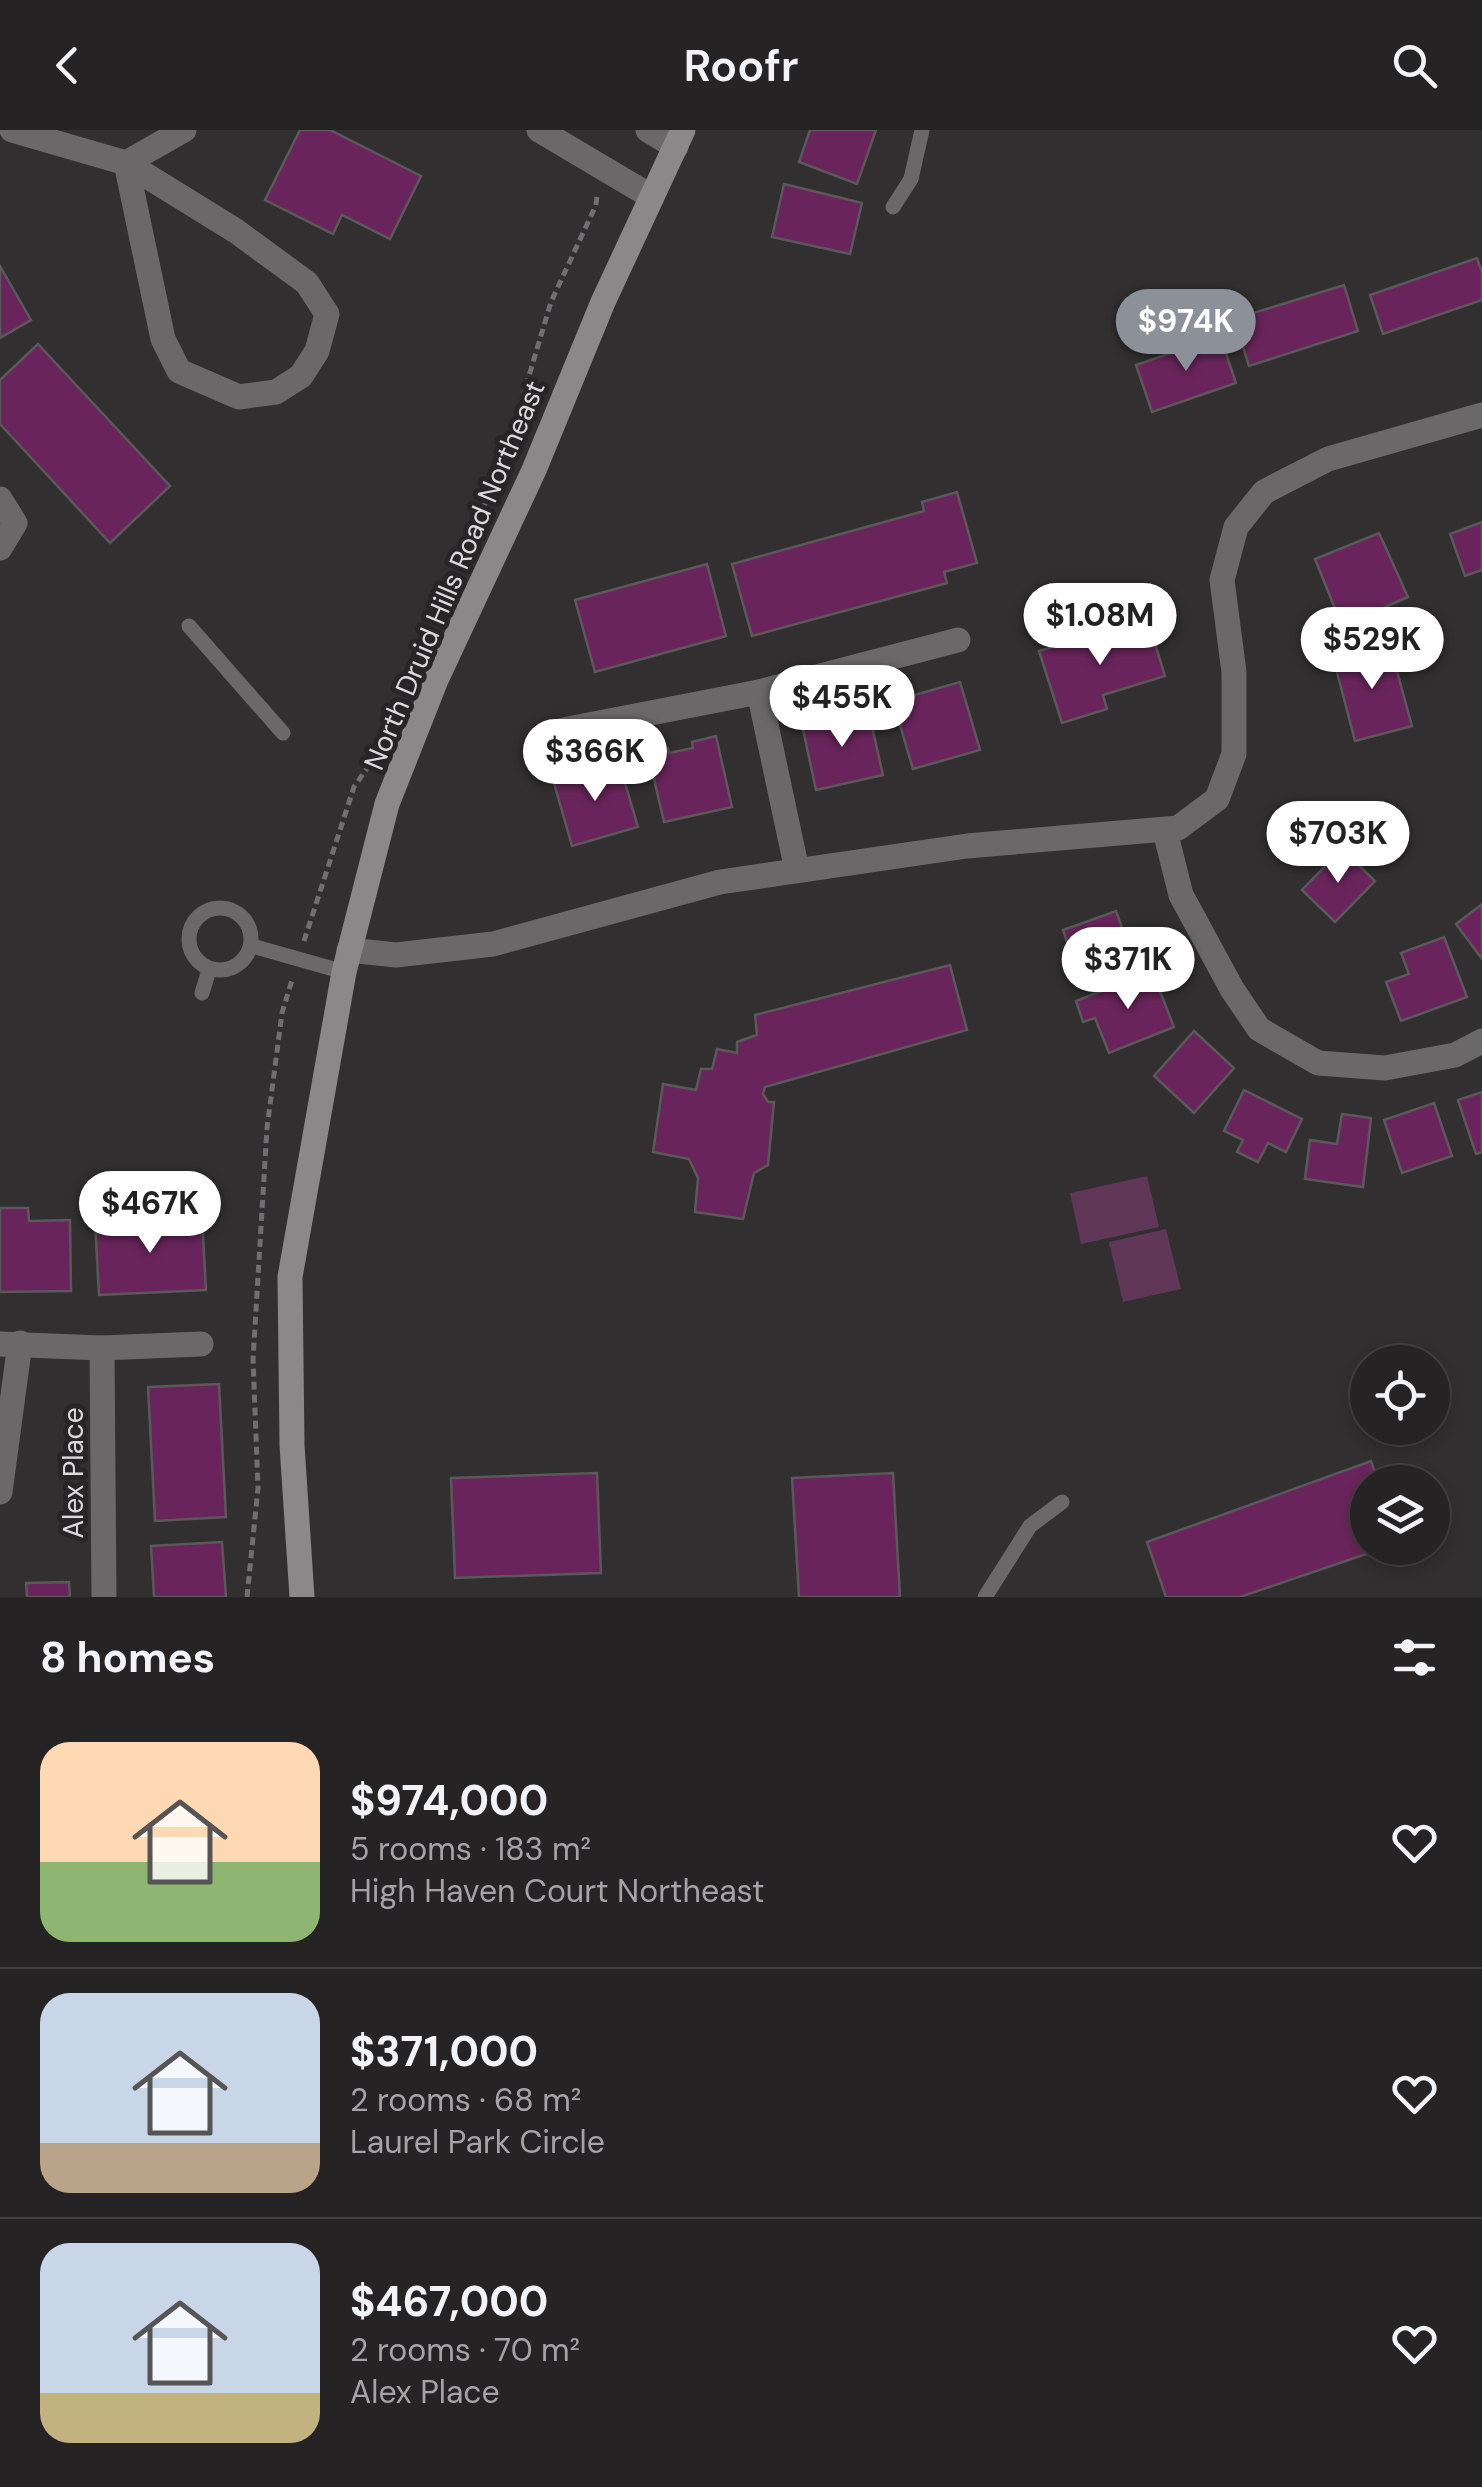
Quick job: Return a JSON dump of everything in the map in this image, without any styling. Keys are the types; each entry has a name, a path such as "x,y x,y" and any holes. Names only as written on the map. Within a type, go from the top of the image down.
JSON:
{"main road":[{"name":"North Druid Hills Road Northeast","path":"302,1597 292,1445 290,1276 346,961 388,804 436,680 534,470 603,302 679,138"}],"street":[{"path":"12,130 126,163 236,231 307,283 327,314 317,351 302,376 276,392 239,397 178,371 163,338 126,163"},
{"path":"126,163 184,130"},
{"path":"539,130 652,197"},
{"path":"648,130 679,138"},
{"path":"346,961 493,944 720,882 967,846 1178,828 1218,799 1234,754 1234,672 1222,580 1236,527 1264,492 1328,459 1482,414"},
{"path":"0,499 15,523 0,548"},
{"path":"563,730 759,692 958,640"},
{"path":"759,692 798,870"},
{"path":"1165,831 1180,895 1232,988 1260,1029 1318,1063 1385,1068 1455,1055 1482,1041"},
{"path":"0,1492 10,1344 102,1348 201,1344"},
{"name":"Alex Place","path":"102,1348 104,1597"}],"lane":[{"path":"893,207 911,179 922,130"},
{"path":"189,626 283,733"},
{"path":"223,907 240,913 250,928 252,946 243,962 227,971 209,970 194,958 188,941 192,923 205,910 223,907"},
{"path":"252,946 346,961"},
{"path":"202,993 209,970"},
{"path":"985,1597 1030,1526 1062,1502"}],"shaded area":[{"path":"1147,1176 1159,1227 1081,1244 1070,1193"},
{"path":"1166,1229 1181,1289 1123,1302 1109,1242"}],"building":[{"path":"300,130 330,130 421,176 390,239 342,215 333,234 265,200"},
{"path":"810,130 876,130 857,184 799,162"},
{"path":"784,184 862,203 850,254 772,237"},
{"path":"1477,258 1482,272 1482,300 1383,334 1370,295"},
{"path":"0,266 31,320 0,338"},
{"path":"1344,285 1358,331 1249,366 1234,319"},
{"path":"1220,336 1236,383 1152,412 1136,365"},
{"path":"38,344 170,486 110,543 0,424 0,380"},
{"path":"957,492 977,563 944,572 947,583 752,636 732,564 924,511 922,502"},
{"path":"1482,522 1482,570 1465,576 1450,534"},
{"path":"1379,533 1408,597 1342,626 1315,559"},
{"path":"707,564 726,636 595,672 575,600"},
{"path":"1147,618 1165,676 1103,695 1107,709 1062,723 1039,651"},
{"path":"1389,642 1412,726 1355,741 1333,657"},
{"path":"960,682 980,750 913,769 893,701"},
{"path":"867,705 883,775 816,790 801,720 819,716 821,729 849,722 846,709"},
{"path":"716,736 732,807 664,822 648,753 693,748 692,742"},
{"path":"618,759 638,827 572,846 552,776 573,770 577,783 604,775 601,765"},
{"path":"1342,849 1375,881 1335,922 1302,890"},
{"path":"1482,904 1482,959 1456,924"},
{"path":"1116,911 1134,961 1080,980 1063,930"},
{"path":"1444,937 1467,997 1401,1021 1386,982 1409,974 1401,953"},
{"path":"950,965 967,1030 765,1087 763,1094 768,1102 774,1102 768,1165 754,1173 743,1219 695,1212 698,1178 689,1159 653,1152 663,1084 696,1090 701,1069 712,1069 717,1049 737,1053 737,1042 757,1035 755,1015"},
{"path":"1152,971 1174,1027 1109,1053 1095,1018 1083,1022 1076,1001"},
{"path":"1194,1031 1234,1068 1194,1113 1154,1076"},
{"path":"1244,1090 1302,1119 1286,1152 1268,1143 1258,1162 1237,1152 1243,1140 1224,1131"},
{"path":"1482,1092 1482,1152 1476,1154 1458,1100"},
{"path":"1434,1103 1452,1156 1402,1173 1384,1120"},
{"path":"1342,1114 1371,1118 1363,1187 1305,1179 1310,1140 1337,1144"},
{"path":"0,1208 28,1208 29,1221 70,1220 71,1291 0,1292"},
{"path":"202,1217 206,1290 99,1295 95,1222"},
{"path":"219,1384 226,1517 155,1521 148,1387"},
{"path":"1350,1469 1350,1560 1240,1597 1166,1597 1147,1542"},
{"path":"597,1473 601,1573 455,1578 451,1478"},
{"path":"893,1473 900,1597 799,1597 792,1478"},
{"path":"222,1542 226,1597 154,1597 151,1546"},
{"path":"69,1582 70,1597 27,1597 26,1583"}]}
